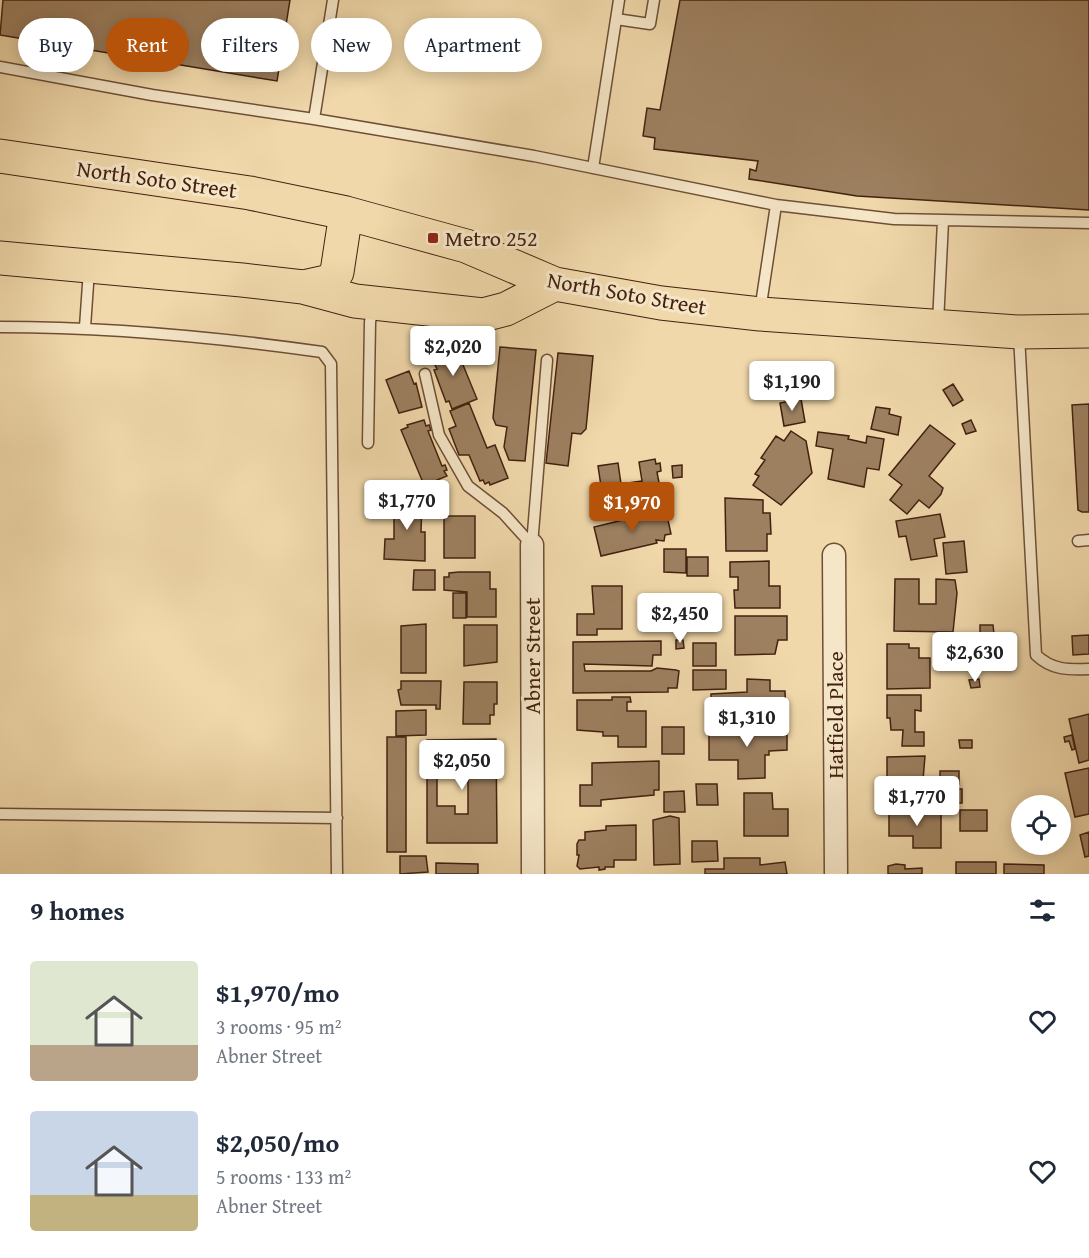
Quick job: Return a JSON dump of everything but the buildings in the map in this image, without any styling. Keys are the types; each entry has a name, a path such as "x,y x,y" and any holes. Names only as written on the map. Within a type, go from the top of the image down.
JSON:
{"main road":[{"name":"North Soto Street","path":"0,156 250,193 346,213 466,246 555,284 661,303 760,314 1019,332 1089,331"},
{"path":"303,287 330,281 337,272 346,213"},
{"path":"0,258 90,264 303,287 373,303 483,315 506,309 555,284"}],"street":[{"name":"Abner Street","path":"532,545 533,874"},
{"name":"Hatfield Place","path":"834,555 836,874"}],"lane":[{"path":"314,119 333,0"},
{"path":"593,168 619,0"},
{"path":"616,20 650,24 654,0"},
{"path":"0,68 152,95 469,144 776,205 894,219 1089,223"},
{"path":"760,314 776,205"},
{"path":"938,326 943,221"},
{"path":"85,327 90,264"},
{"path":"368,443 370,322 373,303"},
{"path":"0,327 85,327 322,352 331,364 337,874"},
{"path":"1019,332 1036,655 1046,664 1059,669 1089,669"},
{"path":"532,545 547,360"},
{"path":"425,374 440,435 468,486 503,513 532,545"},
{"path":"0,814 337,818"}],"place":[{"name":"Metro 252","path":"433,238"}]}
